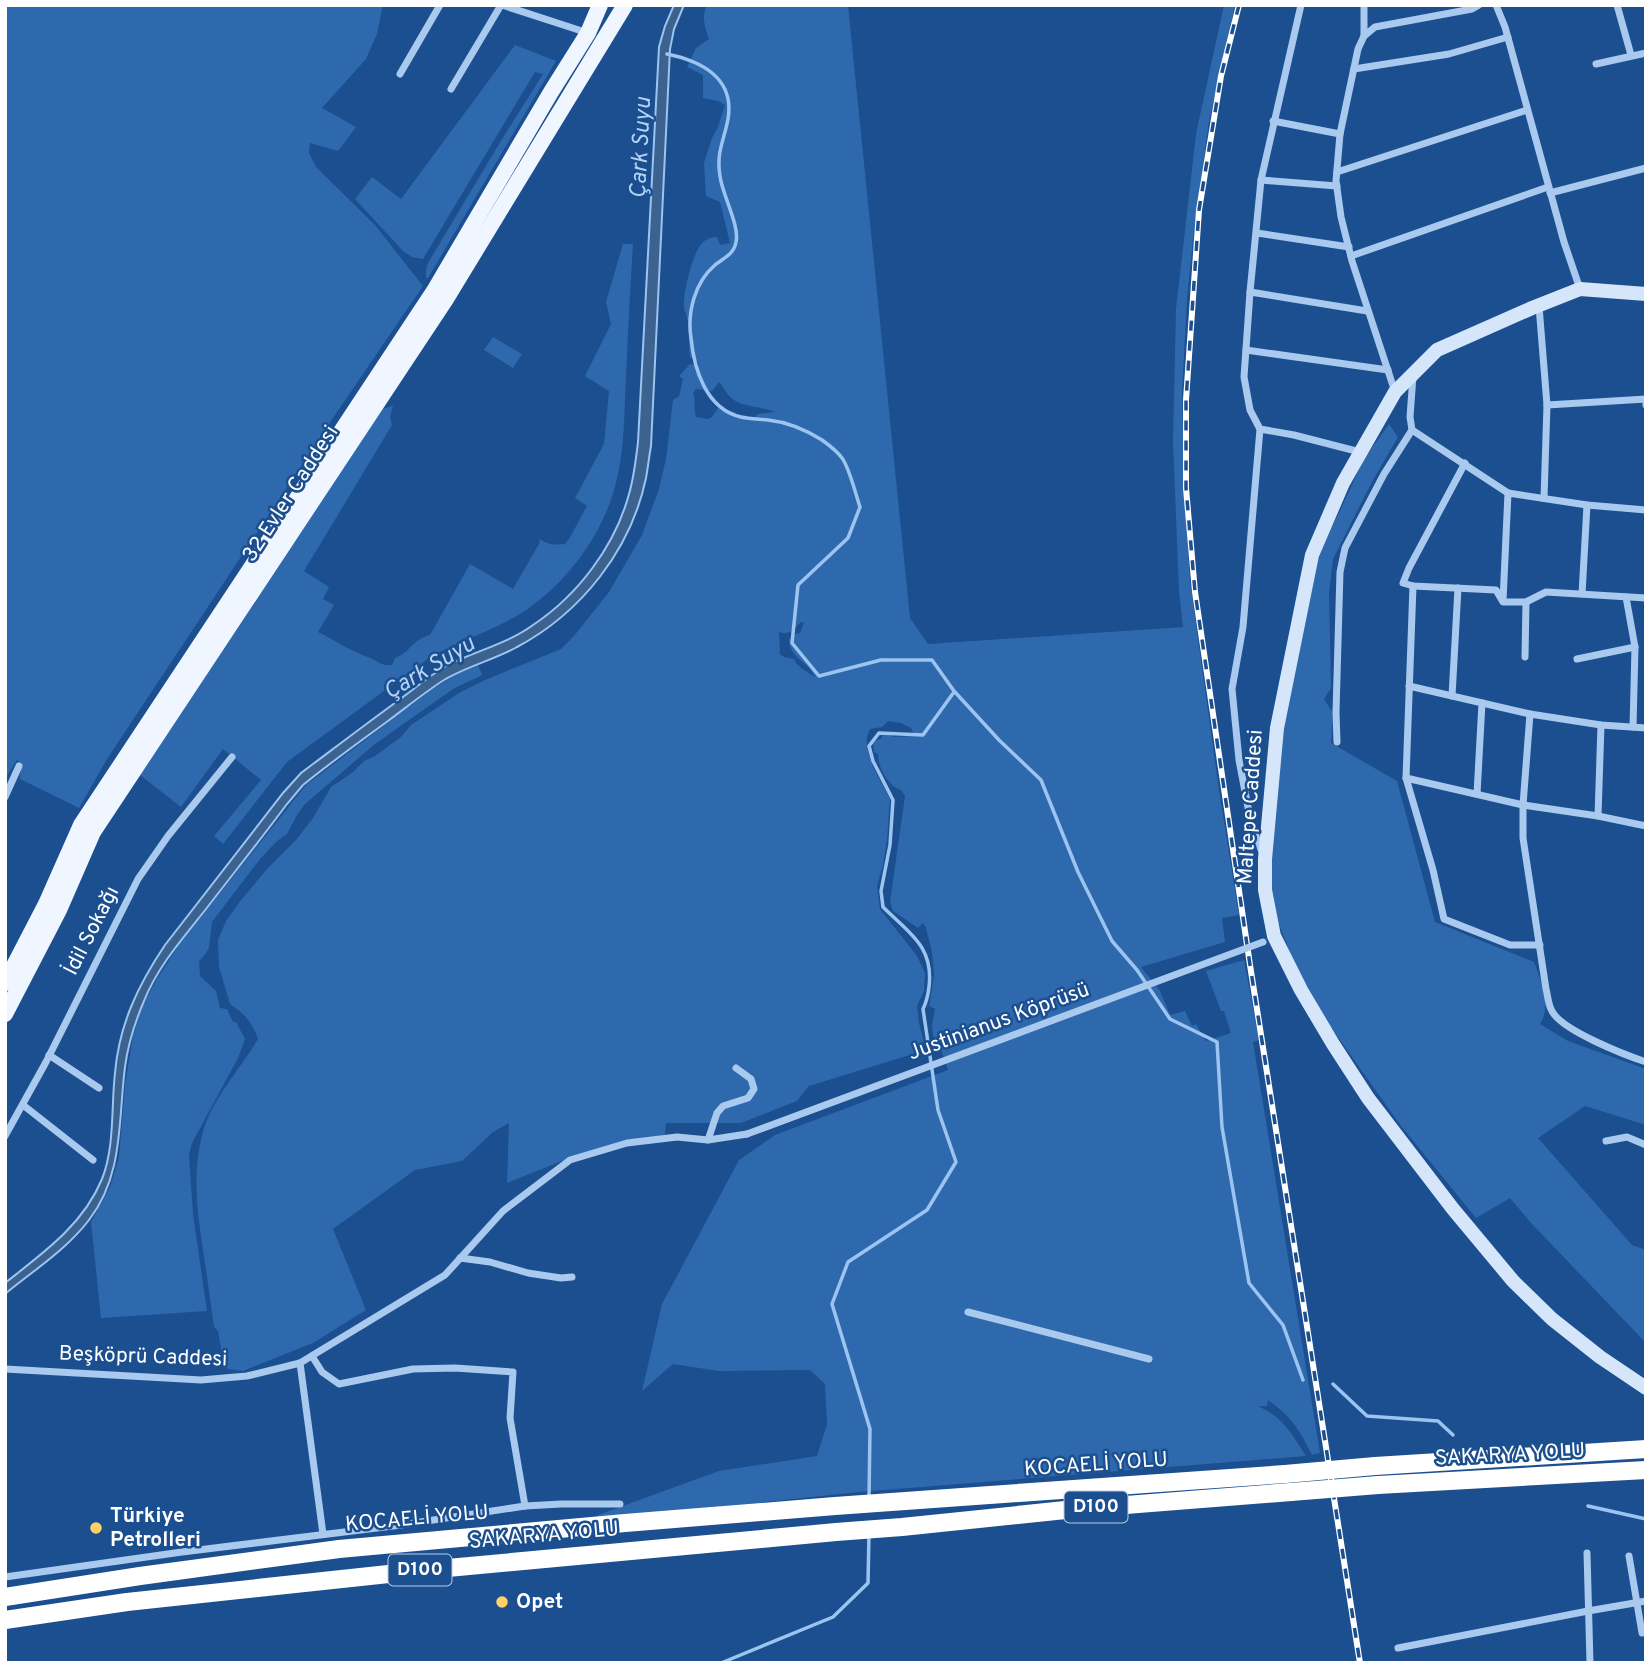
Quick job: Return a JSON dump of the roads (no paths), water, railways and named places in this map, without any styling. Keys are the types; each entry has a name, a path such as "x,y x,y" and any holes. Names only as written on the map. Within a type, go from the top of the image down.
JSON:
{"highway":[{"name":"KOCAELİ YOLU","path":"5,1597 182,1561 835,1506 1646,1449"},
{"name":"SAKARYA YOLU","path":"5,1620 127,1602 399,1572 1075,1509 1378,1485 1646,1470"}],"main road":[{"name":"32 Evler Caddesi","path":"5,983 46,904 81,825 434,291 551,92 589,33 600,5"},
{"name":"32 Evler Caddesi","path":"5,1014 60,910 93,832 446,299 625,5"}],"street":[{"path":"400,74 440,5"},
{"path":"451,89 502,5 526,9 589,33"},
{"path":"1265,859 1251,823 1237,747 1232,689 1243,627 1260,429 1250,410 1244,377 1261,180 1301,5"},
{"path":"1364,5 1364,36 1358,49 1340,134 1337,186 1350,256 1395,392"},
{"path":"1428,5 1428,16"},
{"path":"1364,36 1375,27 1472,9 1479,5"},
{"path":"1496,5 1508,37 1549,190 1580,289"},
{"path":"1617,5 1631,55"},
{"path":"1354,69 1449,54 1508,37"},
{"path":"1595,64 1646,52"},
{"path":"1336,172 1527,110"},
{"path":"1273,121 1340,134"},
{"path":"1350,256 1549,190 1646,168"},
{"path":"1261,180 1337,186"},
{"path":"1257,233 1349,247"},
{"name":"Maltepe Caddesi","path":"1646,294 1580,289 1539,305 1437,351 1395,392 1343,483 1312,555 1277,728 1265,859 1269,939 1368,1098 1453,1209 1513,1281 1552,1319 1600,1357 1646,1388"},
{"path":"1250,292 1367,311"},
{"path":"1539,305 1547,405 1544,498"},
{"path":"1246,350 1388,370"},
{"path":"1336,742 1340,572 1345,548 1384,474 1412,430 1410,417 1413,374"},
{"path":"1547,405 1646,399 1646,405"},
{"path":"1260,429 1361,453"},
{"path":"1412,430 1508,493 1587,505 1646,510"},
{"path":"1465,463 1403,583 1413,586 1496,590 1503,602"},
{"path":"1503,602 1508,493"},
{"path":"1582,594 1587,505"},
{"path":"1413,586 1406,778 1433,870 1444,919 1510,945 1540,945"},
{"path":"1452,696 1458,588"},
{"path":"1503,602 1526,602 1546,592 1646,598"},
{"path":"1626,597 1635,647 1633,727"},
{"path":"1525,657 1526,602"},
{"path":"1577,659 1635,647"},
{"path":"1409,686 1530,714 1601,725 1646,728"},
{"path":"1476,794 1482,703"},
{"path":"1530,714 1523,838 1552,1013 1573,1030 1646,1062"},
{"path":"1598,816 1601,725"},
{"name":"İdil Sokağı","path":"5,1136 138,879 168,836 232,757"},
{"path":"5,797 19,766"},
{"path":"1406,778 1523,805 1646,826"},
{"name":"Justinianus Köprüsü","path":"708,1140 747,1134 1269,939"},
{"path":"49,1055 100,1088"},
{"path":"708,1140 717,1112 723,1106 747,1098 754,1088 751,1079 736,1068"},
{"path":"23,1105 93,1160"},
{"path":"1606,1141 1627,1137 1646,1145"},
{"name":"Beşköprü Caddesi","path":"5,1369 201,1380 247,1376 300,1363 445,1275 503,1210 569,1160 627,1143 677,1138 708,1140"},
{"path":"460,1258 490,1262 528,1273 572,1277"},
{"path":"968,1312 1149,1359"},
{"path":"312,1356 322,1372 340,1384 413,1369 455,1368 513,1372 510,1418 525,1506"},
{"path":"300,1363 323,1534"},
{"path":"5,1577 182,1561 323,1534 525,1506 620,1504"},
{"path":"1587,1553 1590,1663"},
{"path":"1629,1556 1641,1602 1642,1633"},
{"path":"1398,1648 1641,1602"}],"waterway":[{"path":"667,54 692,61 713,74 721,82 729,105 719,168 737,235 731,253 708,272 694,298 690,328 699,375 711,397 729,413 789,425 830,446 845,462 860,507 848,538 798,585 792,643 819,676 881,660 932,660 954,691 1041,780 1078,872 1112,941 1137,970 1170,1019 1217,1042 1222,1127 1249,1283 1283,1325 1303,1380"},
{"path":"869,1499 870,1429 832,1304 848,1262 927,1210 956,1162 938,1110 923,1009 929,987 928,961 918,941 883,907 881,891 890,845 893,800 873,761 869,746 879,733 923,735 954,692"},
{"path":"1333,1384 1367,1416 1438,1421 1453,1435"},
{"path":"1588,1506 1646,1519"},
{"path":"721,1663 833,1617 868,1583 869,1534"}],"railway":[{"path":"1239,5 1221,76 1199,210 1186,400 1186,488 1195,592 1250,965 1360,1663"}],"place":[{"name":"Türkiye Petrolleri","path":"96,1528"},
{"name":"Opet","path":"502,1602"}],"water label":[{"name":"Çark Suyu","path":"642,148"},
{"name":"Çark Suyu","path":"430,669"}]}
